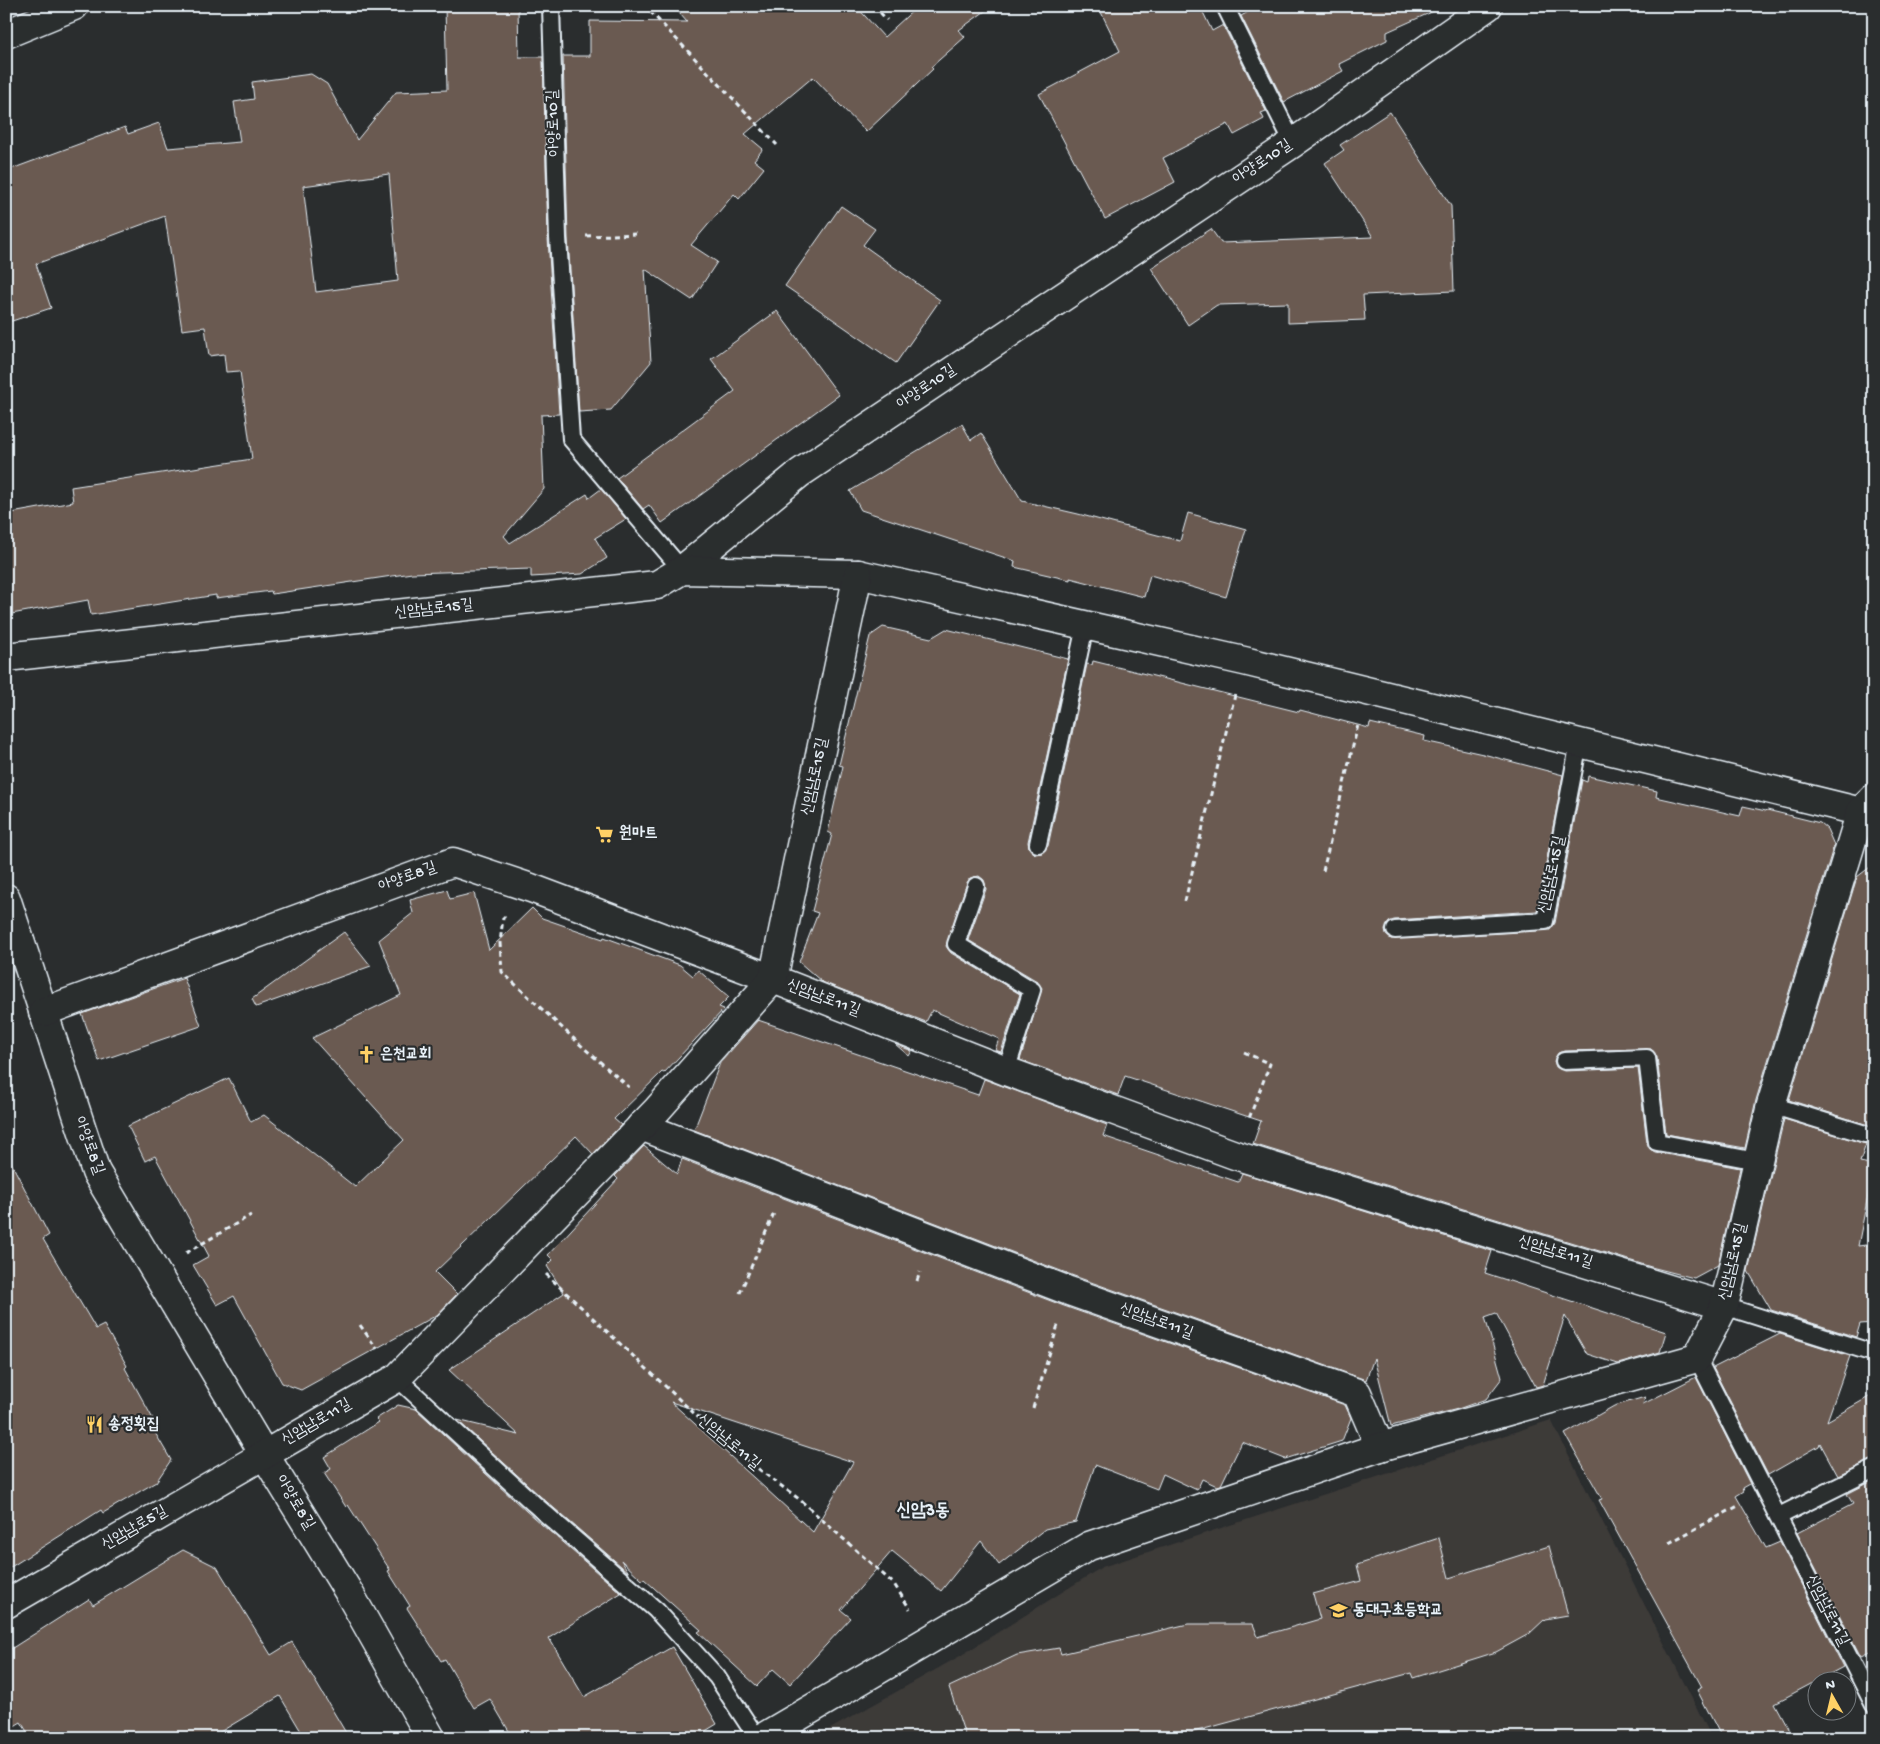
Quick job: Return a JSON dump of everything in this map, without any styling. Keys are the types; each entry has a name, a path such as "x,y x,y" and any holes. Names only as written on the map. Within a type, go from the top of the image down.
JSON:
{"street":[{"path":"6,34 74,6"},
{"name":"아양로10길","path":"682,570 800,472 1293,143 1488,6"},
{"name":"신암남로15길","path":"6,657 657,585 682,570 858,574 1244,661 1579,742 1870,808 1770,1105 1724,1306 1697,1358"},
{"name":"신암남로15길","path":"773,979 858,574"},
{"name":"아양로8길","path":"43,1012 453,862 531,888 773,979"},
{"name":"아양로8길","path":"6,898 96,1172 348,1591 431,1738"},
{"name":"신암남로11길","path":"264,1454 397,1378 649,1118 773,979 1006,1071 1235,1155 1724,1306"},
{"name":"신암남로11길","path":"649,1118 787,1183 1069,1291 1357,1394 1380,1447"},
{"path":"762,1738 1089,1546 1380,1447 1697,1358"},
{"name":"신암남로5길","path":"6,1604 264,1454"}],"lane":[{"name":"아양로10길","path":"551,7 558,238 571,439 682,570"},
{"path":"1226,7 1293,143"},
{"path":"1038,844 1085,626"},
{"name":"신암남로15길","path":"1395,930 1545,921 1579,742"},
{"path":"976,886 956,944 1032,990 1006,1071"},
{"path":"1564,1061 1647,1058 1657,1142 1757,1161"},
{"path":"1770,1105 1865,1134"},
{"name":"신암남로11길","path":"1724,1306 1867,1351 1874,1350"},
{"name":"신암남로11길","path":"1697,1358 1874,1705"},
{"path":"397,1378 533,1503 656,1610 717,1677 757,1738"},
{"path":"1779,1516 1874,1469"}],"path":[{"path":"874,6 887,20"},
{"path":"551,7 646,7 777,145"},
{"path":"558,238 639,234"},
{"path":"1185,901 1244,661"},
{"path":"1323,871 1366,691"},
{"path":"531,888 503,918 500,943 502,972 585,1050 648,1104 649,1118"},
{"path":"1235,1155 1270,1064 1244,1052"},
{"path":"740,1293 787,1183"},
{"path":"155,1270 251,1215"},
{"name":"신암남로11길","path":"520,1250 733,1450 799,1498 894,1584 931,1639"},
{"path":"1033,1408 1069,1291"},
{"path":"1669,1543 1765,1491"}],"shaded area":[{"name":"동대구초등학교","path":"1551,1420 1712,1738 814,1738 960,1656 1102,1567"}],"building":[{"path":"445,6 518,6 519,57 543,57 548,238 559,414 541,415 544,489 504,536 510,543 587,494 589,498 601,489 626,519 595,538 607,558 582,574 531,577 531,569 412,573 272,594 271,591 216,598 216,595 91,615 88,600 6,615 6,514 73,502 71,487 252,459 240,371 226,372 224,354 209,356 205,327 182,330 165,216 36,264 51,308 6,323 6,171 125,127 128,134 159,123 168,148 240,142 234,102 254,99 252,82 311,74 327,84 357,140 396,92 447,90","holes":["389,174 398,281 316,292 303,186"]},
{"path":"673,6 856,6 884,37 918,6 992,6 959,30 965,37 931,67 933,69 866,132 813,77 745,134 763,149 754,160 764,168 739,199 734,194 691,245 717,262 692,300 645,269 651,362 611,410 579,412 568,238 563,56 590,56 590,21 687,22"},
{"path":"1098,6 1200,6 1212,31 1223,25 1266,111 1261,113 1264,119 1234,135 1228,124 1163,158 1175,182 1105,219 1039,94 1120,51"},
{"path":"1259,6 1445,6 1387,32 1387,40 1339,64 1343,71 1284,102 1241,16"},
{"path":"1390,112 1451,206 1454,291 1363,295 1365,320 1288,323 1288,303 1217,305 1188,325 1151,268 1211,229 1221,243 1373,237 1325,163 1344,150 1340,145"},
{"path":"841,206 875,229 863,245 940,300 896,363 785,286"},
{"path":"777,311 839,395 662,523 649,505 643,509 617,478 735,391 711,359"},
{"path":"962,424 971,440 981,433 1022,501 1180,541 1188,513 1246,529 1226,597 1150,575 1144,597 1070,578 1070,580 1014,567 1015,561 861,510 850,491"},
{"path":"883,627 931,638 946,629 1068,659 1028,842 1029,848 1035,854 1042,853 1048,846 1087,664 1092,665 1093,661 1369,728 1370,723 1425,736 1424,741 1563,775 1537,911 1394,920 1389,922 1385,930 1386,935 1391,939 1550,930 1555,923 1582,780 1587,782 1588,776 1657,791 1656,797 1740,816 1743,806 1820,823 1827,829 1834,845 1756,1100 1745,1148 1666,1134 1657,1057 1651,1049 1564,1051 1558,1053 1554,1061 1556,1067 1564,1071 1638,1068 1647,1143 1650,1149 1655,1152 1740,1168 1718,1265 1694,1278 1651,1267 1253,1144 1261,1121 1125,1076 1118,1095 1020,1060 1042,988 1037,981 968,940 986,889 984,880 979,876 970,878 967,883 946,946 951,953 1020,994 1001,1052 995,1050 999,1039 932,1010 926,1022 822,982 799,962 818,913 812,911 832,834 828,832 843,766 839,765 870,636"},
{"path":"1874,864 1874,1116 1871,1126 1789,1100 1857,877"},
{"path":"447,890 450,899 474,893 489,950 532,908 542,918 603,939 604,937 680,965 693,976 698,970 729,997 719,1007 724,1009 664,1073 662,1072 614,1119 621,1125 593,1154 576,1136 435,1272 457,1294 437,1315 301,1390 282,1383 234,1296 217,1305 193,1265 209,1256 155,1156 145,1161 128,1126 229,1078 251,1122 264,1115 355,1187 404,1140 312,1038 401,995 379,940 413,913 410,900"},
{"path":"344,932 371,966 256,1007 252,999"},
{"path":"184,978 201,1026 99,1061 82,1014"},
{"path":"758,1020 978,1095 984,1079 1107,1125 1103,1136 1238,1182 1242,1173 1492,1251 1485,1273 1666,1332 1660,1352 1618,1364 1587,1354 1565,1316 1543,1385 1536,1387 1496,1313 1485,1317 1502,1378 1486,1399 1458,1409 1391,1426 1374,1358 1366,1380 1074,1276 694,1130 720,1063"},
{"path":"895,1044 912,1051 909,1056"},
{"path":"1784,1119 1866,1144 1860,1162 1874,1165 1858,1246 1874,1244 1874,1323 1860,1324 1856,1337 1771,1310 1748,1271"},
{"path":"644,1146 677,1174 682,1159 1064,1306 1345,1405 1351,1418 1342,1441 1285,1459 1242,1442 1221,1485 1217,1486 1202,1479 1197,1490 1163,1474 1157,1489 1095,1465 1076,1522 1045,1529 999,1565 981,1541 941,1591 892,1551 841,1610 851,1618 790,1684 773,1669 757,1686 698,1632 701,1630 644,1579 642,1580 621,1560 629,1573 540,1496 457,1420 519,1435 449,1370 564,1293 547,1266 553,1260 548,1255 618,1179 615,1176","holes":["671,1402 853,1462 813,1532"]},
{"path":"6,1153 49,1235 43,1239 96,1329 104,1325 158,1428 154,1431 171,1460 156,1482 103,1513 101,1510 6,1570"},
{"path":"1780,1334 1850,1356 1827,1421 1874,1394 1874,1459 1838,1476 1820,1443 1819,1446 1768,1475 1713,1368"},
{"path":"1696,1377 1750,1484 1743,1488 1744,1491 1736,1496 1766,1548 1780,1542 1843,1667 1834,1672 1808,1672 1808,1686 1775,1703 1794,1738 1722,1738 1697,1690 1702,1687 1599,1500 1602,1499 1565,1434 1614,1406 1645,1397 1643,1404"},
{"path":"398,1405 416,1409 526,1511 621,1593 549,1638 584,1697 672,1647 717,1724 694,1738 513,1738 490,1699 474,1708 445,1659 441,1661 407,1608 410,1606 388,1571 390,1570 348,1505 346,1507 324,1473 331,1469 324,1457 379,1422 376,1419"},
{"path":"1874,1480 1874,1651 1861,1657 1797,1533 1853,1504 1847,1494"},
{"path":"1439,1538 1449,1578 1549,1546 1568,1615 1545,1619 1529,1634 1496,1652 1413,1678 1411,1673 1171,1738 966,1738 949,1687 1017,1655 1059,1648 1061,1654 1188,1624 1253,1624 1258,1637 1320,1619 1313,1594 1361,1581 1357,1565"},
{"path":"183,1550 217,1567 271,1655 292,1642 349,1738 305,1738 280,1696 210,1738 31,1738 21,1722 6,1731 6,1652 89,1599 93,1605"}],"place":[{"name":"원마트","path":"605,834"},
{"name":"은천교회","path":"366,1055"},
{"name":"송정횟집","path":"94,1425"},
{"name":"동대구초등학교","path":"1339,1611"}],"district":[{"name":"신암3동","path":"923,1511"}]}
